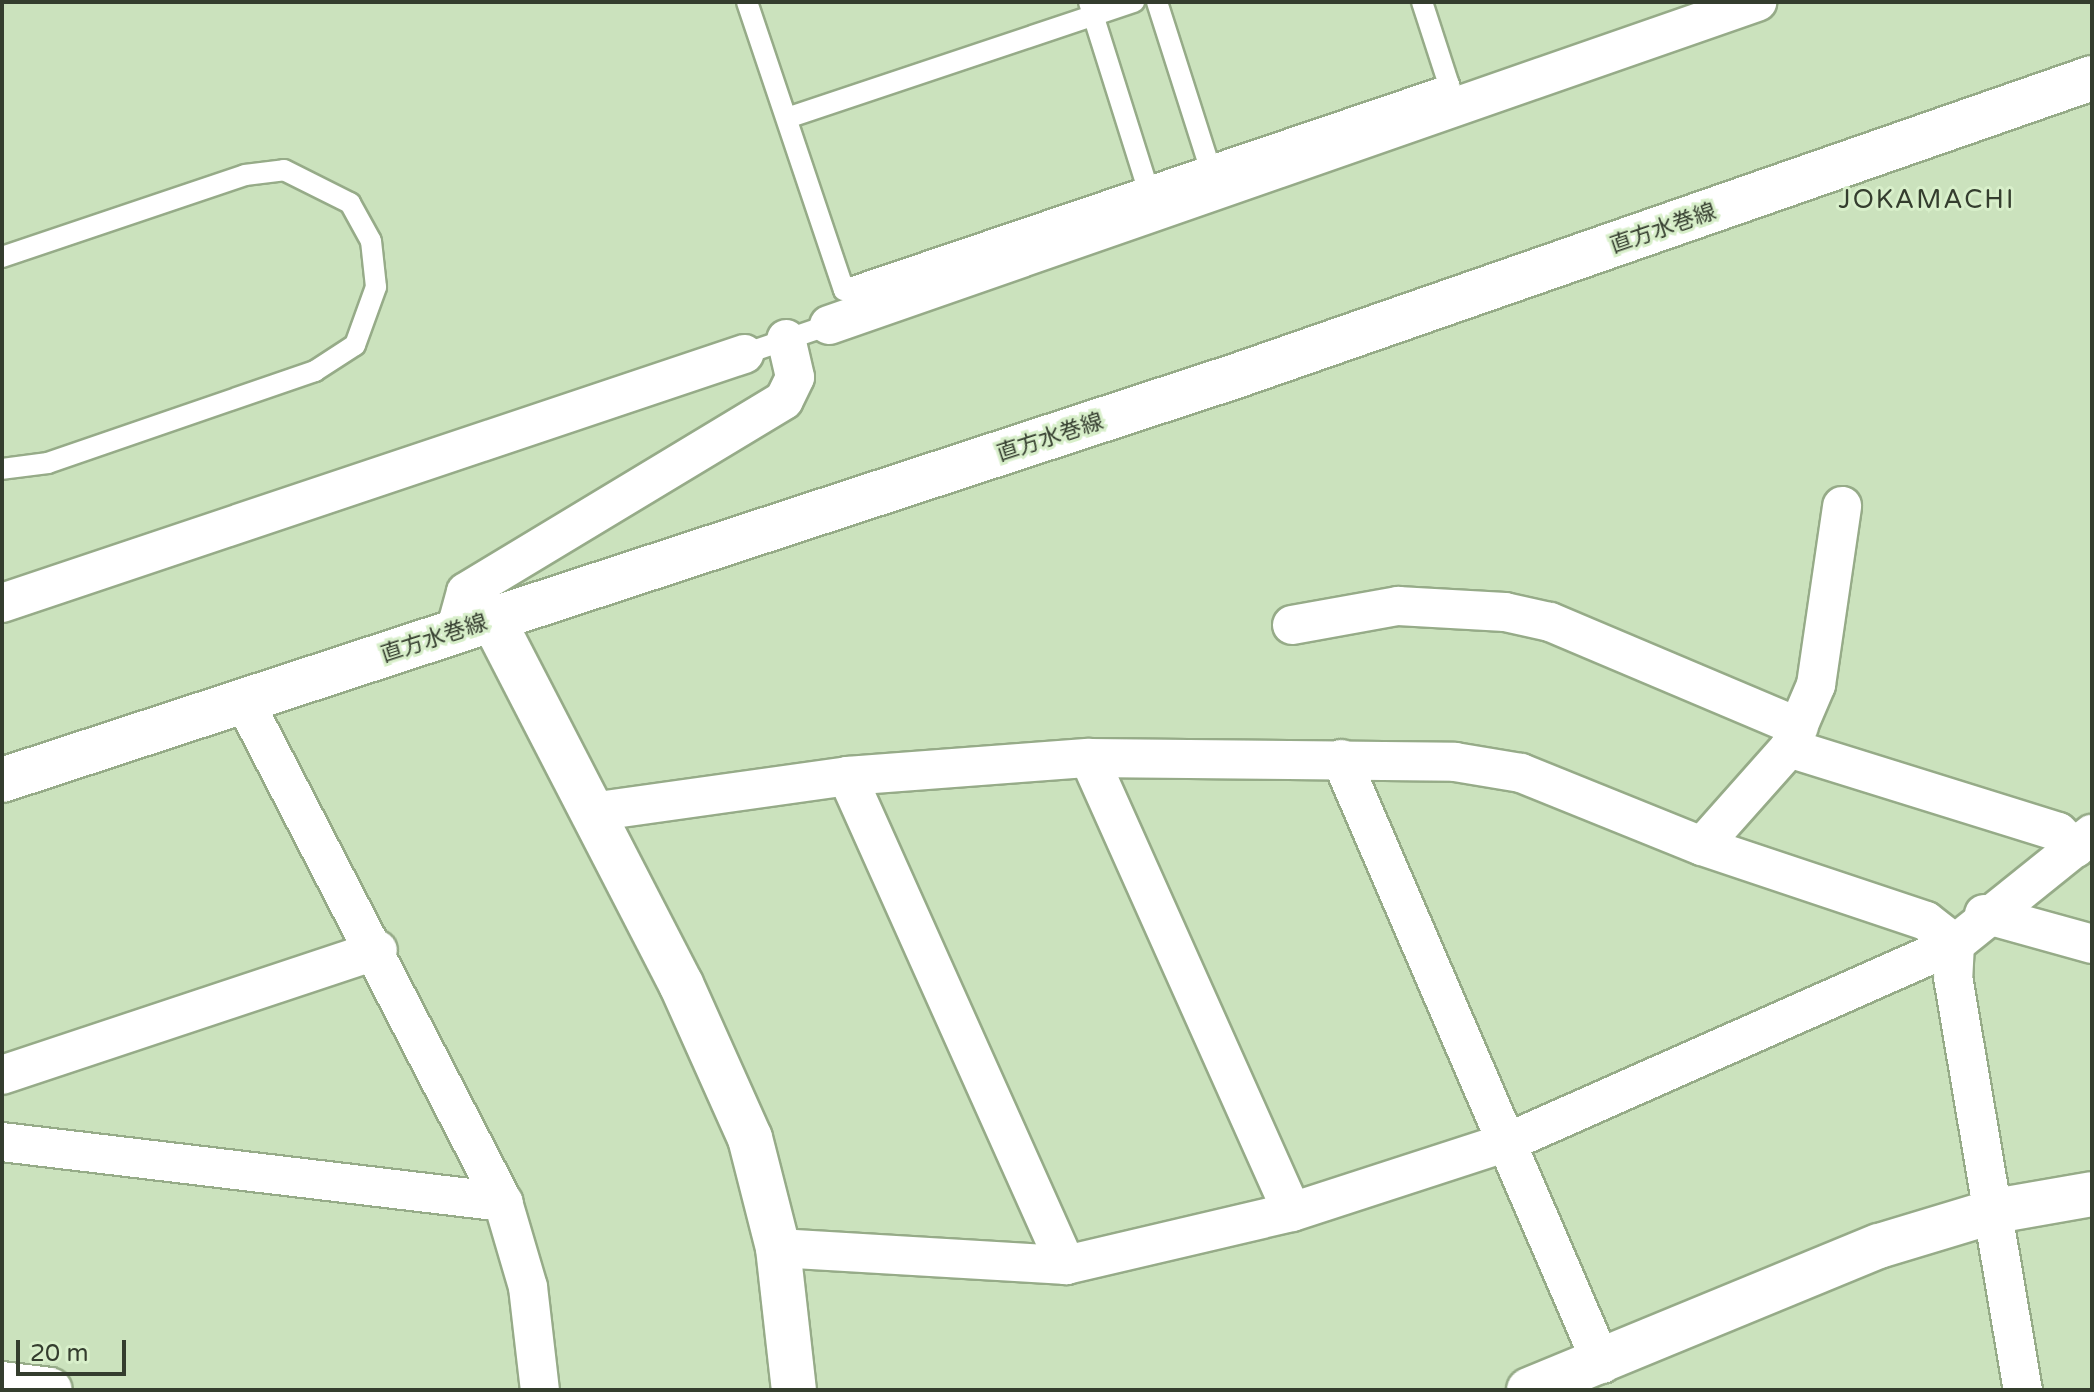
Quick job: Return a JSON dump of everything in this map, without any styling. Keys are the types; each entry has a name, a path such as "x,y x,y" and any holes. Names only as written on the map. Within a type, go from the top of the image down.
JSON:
{"main road":[{"name":"直方水巻線","path":"2,780 1484,292 2091,78"},
{"path":"474,626 592,812 750,1138 778,1248 794,1390"},
{"path":"1529,1390 1602,1364 1879,1246 1995,1211 2092,1194"},
{"path":"2,1384 50,1390"}],"street":[{"path":"829,325 1757,2"},
{"path":"474,626 466,592 784,400 795,377 786,339"},
{"path":"2,603 744,354"},
{"path":"1702,846 1794,738 1816,685 1842,506"},
{"path":"1292,625 1398,606 1505,612 1550,622 1794,738 2084,841"},
{"path":"244,701 378,950 503,1202 528,1287 540,1390"},
{"path":"592,812 847,776 1089,758 1455,762 1521,773 1702,846 1926,921 1955,944"},
{"path":"1089,758 1292,1212"},
{"path":"1341,759 1602,1364"},
{"path":"847,776 1066,1265"},
{"path":"778,1248 1066,1265 1292,1212 1508,1142 1955,944 1984,914 2084,841"},
{"path":"1984,914 2092,944"},
{"path":"1955,944 1953,977 2023,1390"},
{"path":"2,1075 378,950"},
{"path":"2,1142 503,1202"}],"lane":[{"path":"747,2 844,290 1449,85 1422,2"},
{"path":"787,118 1091,9 1134,2"},
{"path":"1157,2 1210,168"},
{"path":"1091,9 1148,189"},
{"path":"2,257 245,175 284,170 350,203 371,241 376,287 355,345 315,371 48,463 2,469"},
{"path":"744,354 829,325"}],"district":[{"name":"JOKAMACHI","path":"1927,200"}]}
